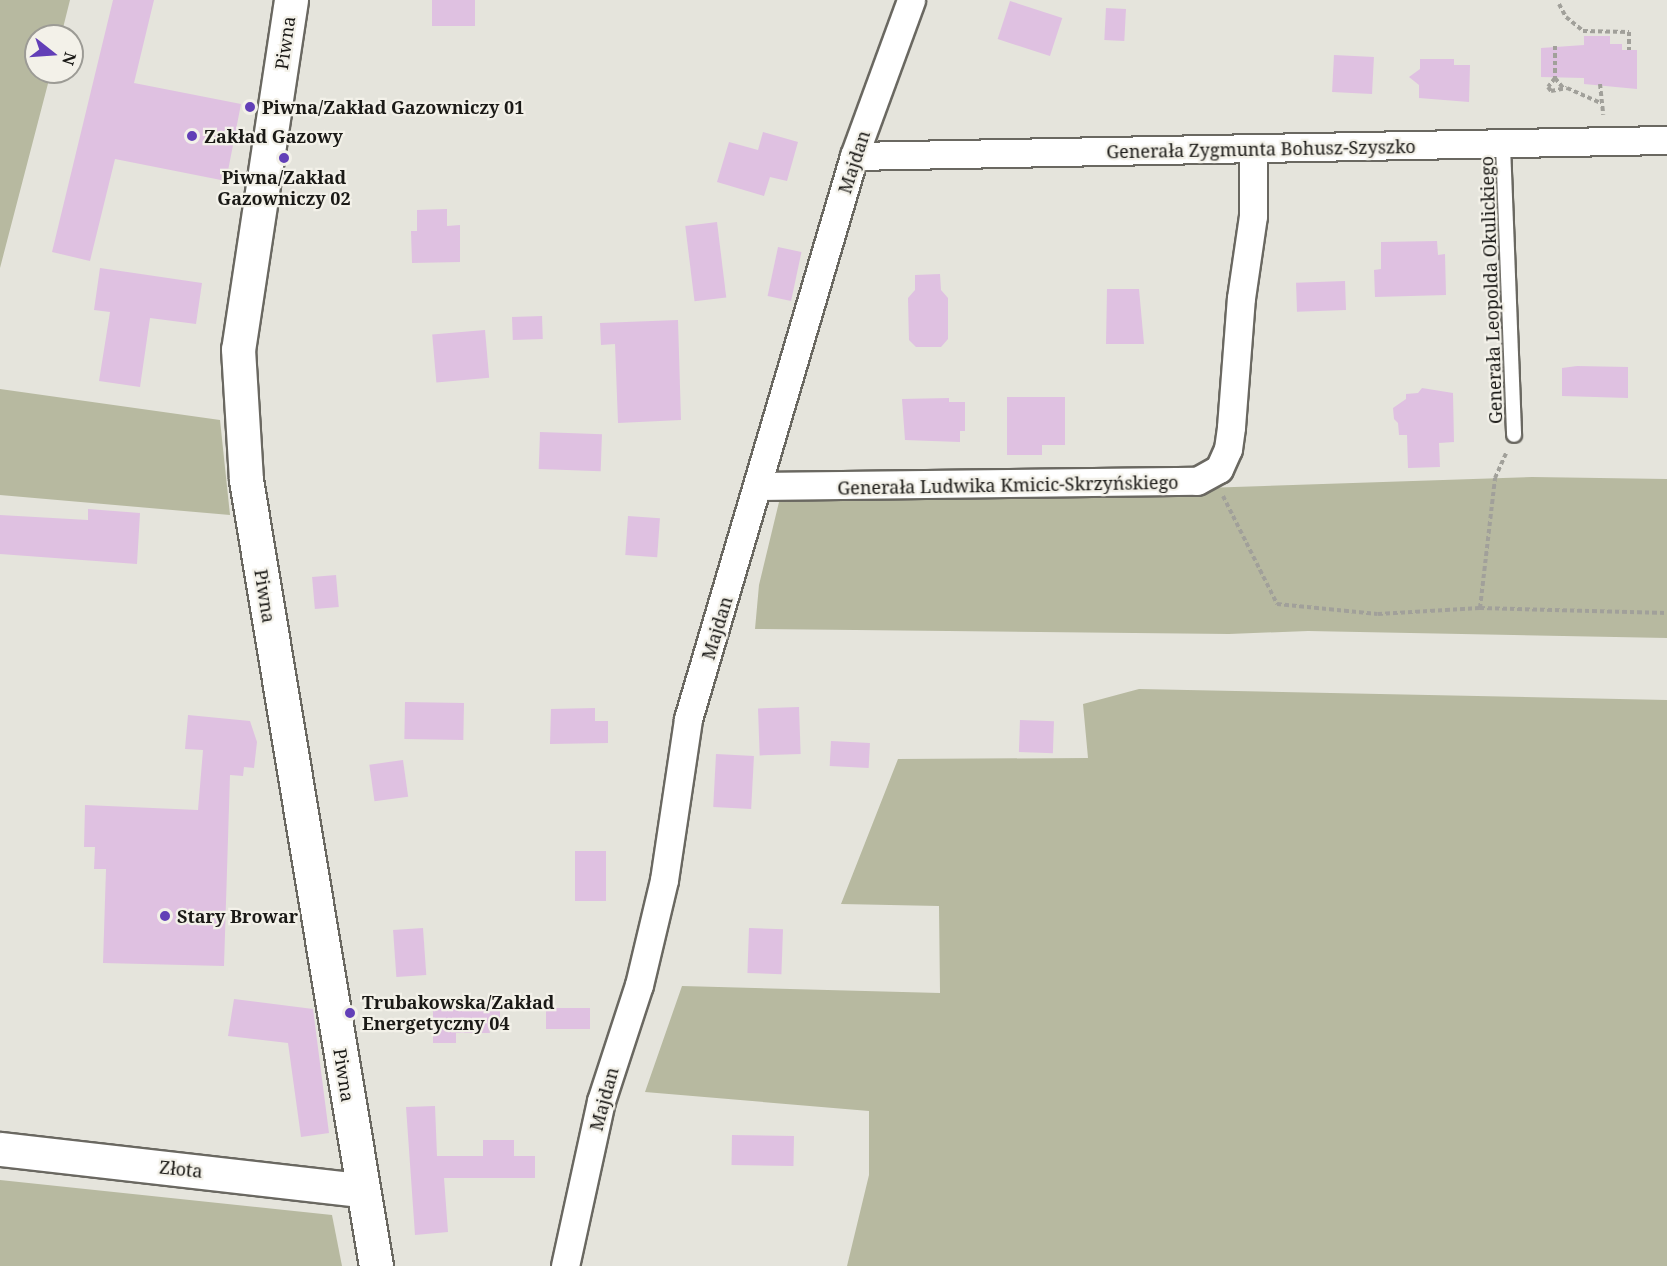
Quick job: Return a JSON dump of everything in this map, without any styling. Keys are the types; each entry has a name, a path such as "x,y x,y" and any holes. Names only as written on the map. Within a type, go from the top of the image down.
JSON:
{"street":[{"name":"Piwna","path":"291,0 238,349 246,480 376,1266"},
{"name":"Majdan","path":"565,1266 602,1101 639,986 664,880 688,719 854,156 911,0"},
{"name":"Generała Zygmunta Bohusz-Szyszko","path":"854,156 1253,148 1503,146 1667,140"},
{"path":"1219,469 1228,449 1231,427 1241,298 1253,216 1253,148"},
{"name":"Generała Ludwika Kmicic-Skrzyńskiego","path":"758,486 1197,481 1219,469"},
{"name":"Złota","path":"0,1149 362,1190"}],"lane":[{"name":"Generała Leopolda Okulickiego","path":"1503,146 1514,435"}],"path":[{"path":"1559,4 1566,18 1583,31 1629,32 1629,50"},
{"path":"1555,45 1555,78 1564,89"},
{"path":"1555,78 1550,82 1551,91 1564,89 1583,93 1600,103"},
{"name":"Generała Leopolda Okulickiego","path":"1480,608 1495,478 1514,435"},
{"path":"1219,469 1224,503 1277,604 1378,614 1480,608 1667,614"}],"green space":[{"path":"0,0 70,0 64,24 24,24 24,84 48,84 0,268"},
{"path":"0,389 220,420 230,515 0,495"},
{"path":"1532,477 1667,479 1667,638 1308,631 1229,634 755,629 759,585 779,502"},
{"path":"1139,689 1667,700 1667,1266 847,1266 869,1175 869,1111 645,1092 682,986 940,993 939,906 841,904 898,759 1088,758 1083,704"},
{"path":"0,1180 332,1215 342,1266 0,1266"}],"building":[{"path":"113,0 154,0 134,83 241,104 226,181 115,159 90,261 52,252"},
{"path":"432,0 475,0 475,26 432,26"},
{"path":"1010,1 1062,18 1050,56 998,39"},
{"path":"1106,8 1126,9 1124,41 1104,40"},
{"path":"1584,36 1610,36 1610,44 1622,44 1622,50 1637,50 1637,89 1584,84 1584,78 1541,77 1541,48 1584,45"},
{"path":"1334,55 1374,57 1372,94 1332,92"},
{"path":"1420,59 1454,59 1454,65 1470,65 1469,102 1419,98 1419,85 1409,77 1420,69"},
{"path":"763,132 798,142 787,181 770,177 764,196 717,182 729,142 758,150"},
{"path":"447,209 447,226 460,225 460,262 412,263 411,231 417,231 417,210"},
{"path":"717,222 726,297 695,301 685,226"},
{"path":"1437,241 1438,255 1445,254 1446,295 1375,297 1374,270 1381,269 1381,242"},
{"path":"778,247 801,252 791,301 768,296"},
{"path":"100,268 202,283 196,324 150,318 140,387 99,381 110,312 94,310"},
{"path":"940,274 941,290 948,298 948,339 941,347 916,347 909,340 908,298 915,290 915,275"},
{"path":"1345,281 1346,310 1297,312 1296,283"},
{"path":"1107,289 1139,289 1144,344 1106,344"},
{"path":"542,316 543,339 513,340 512,317"},
{"path":"678,320 681,420 618,423 615,344 601,345 600,323"},
{"path":"485,330 489,378 436,382 432,335"},
{"path":"1628,367 1628,398 1562,396 1562,368"},
{"path":"1422,388 1453,393 1454,442 1439,443 1440,467 1408,468 1407,435 1399,435 1393,408 1406,399 1406,394 1418,393"},
{"path":"1007,397 1065,397 1065,445 1042,445 1042,455 1007,455"},
{"path":"949,398 949,402 965,402 965,431 960,431 960,442 905,440 902,399"},
{"path":"540,432 602,434 601,471 539,469"},
{"path":"88,509 140,513 137,564 0,554 0,515 88,520"},
{"path":"628,516 660,518 657,557 625,555"},
{"path":"336,575 339,607 315,609 312,577"},
{"path":"405,702 464,703 463,740 404,739"},
{"path":"799,707 801,754 760,755 758,708"},
{"path":"595,708 595,721 608,721 608,743 550,744 551,709"},
{"path":"188,715 250,721 257,742 254,768 244,767 243,776 230,775 224,966 103,963 106,869 94,869 95,847 84,847 85,805 198,810 203,750 185,749"},
{"path":"1020,720 1054,721 1053,753 1019,752"},
{"path":"831,741 870,743 869,768 830,766"},
{"path":"716,754 754,756 751,809 713,807"},
{"path":"403,760 408,797 374,801 369,765"},
{"path":"575,851 606,851 606,901 575,901"},
{"path":"423,928 426,975 396,977 393,930"},
{"path":"749,928 783,929 781,974 747,973"},
{"path":"234,999 313,1009 329,1133 301,1137 288,1043 228,1036"},
{"path":"500,999 500,1027 489,1028 490,1033 456,1033 456,1043 433,1043 433,1000"},
{"path":"546,1008 590,1008 590,1029 546,1029"},
{"path":"435,1106 437,1156 483,1156 483,1140 514,1140 514,1156 535,1156 535,1178 444,1178 448,1232 415,1235 406,1107"},
{"path":"732,1135 794,1136 793,1166 731,1165"}],"place":[{"name":"Piwna/Zakład Gazowniczy 01","path":"250,107"},
{"name":"Zakład Gazowy","path":"192,136"},
{"name":"Piwna/Zakład Gazowniczy 02","path":"284,158"},
{"name":"Stary Browar","path":"165,916"},
{"name":"Trubakowska/Zakład Energetyczny 04","path":"350,1013"}]}
